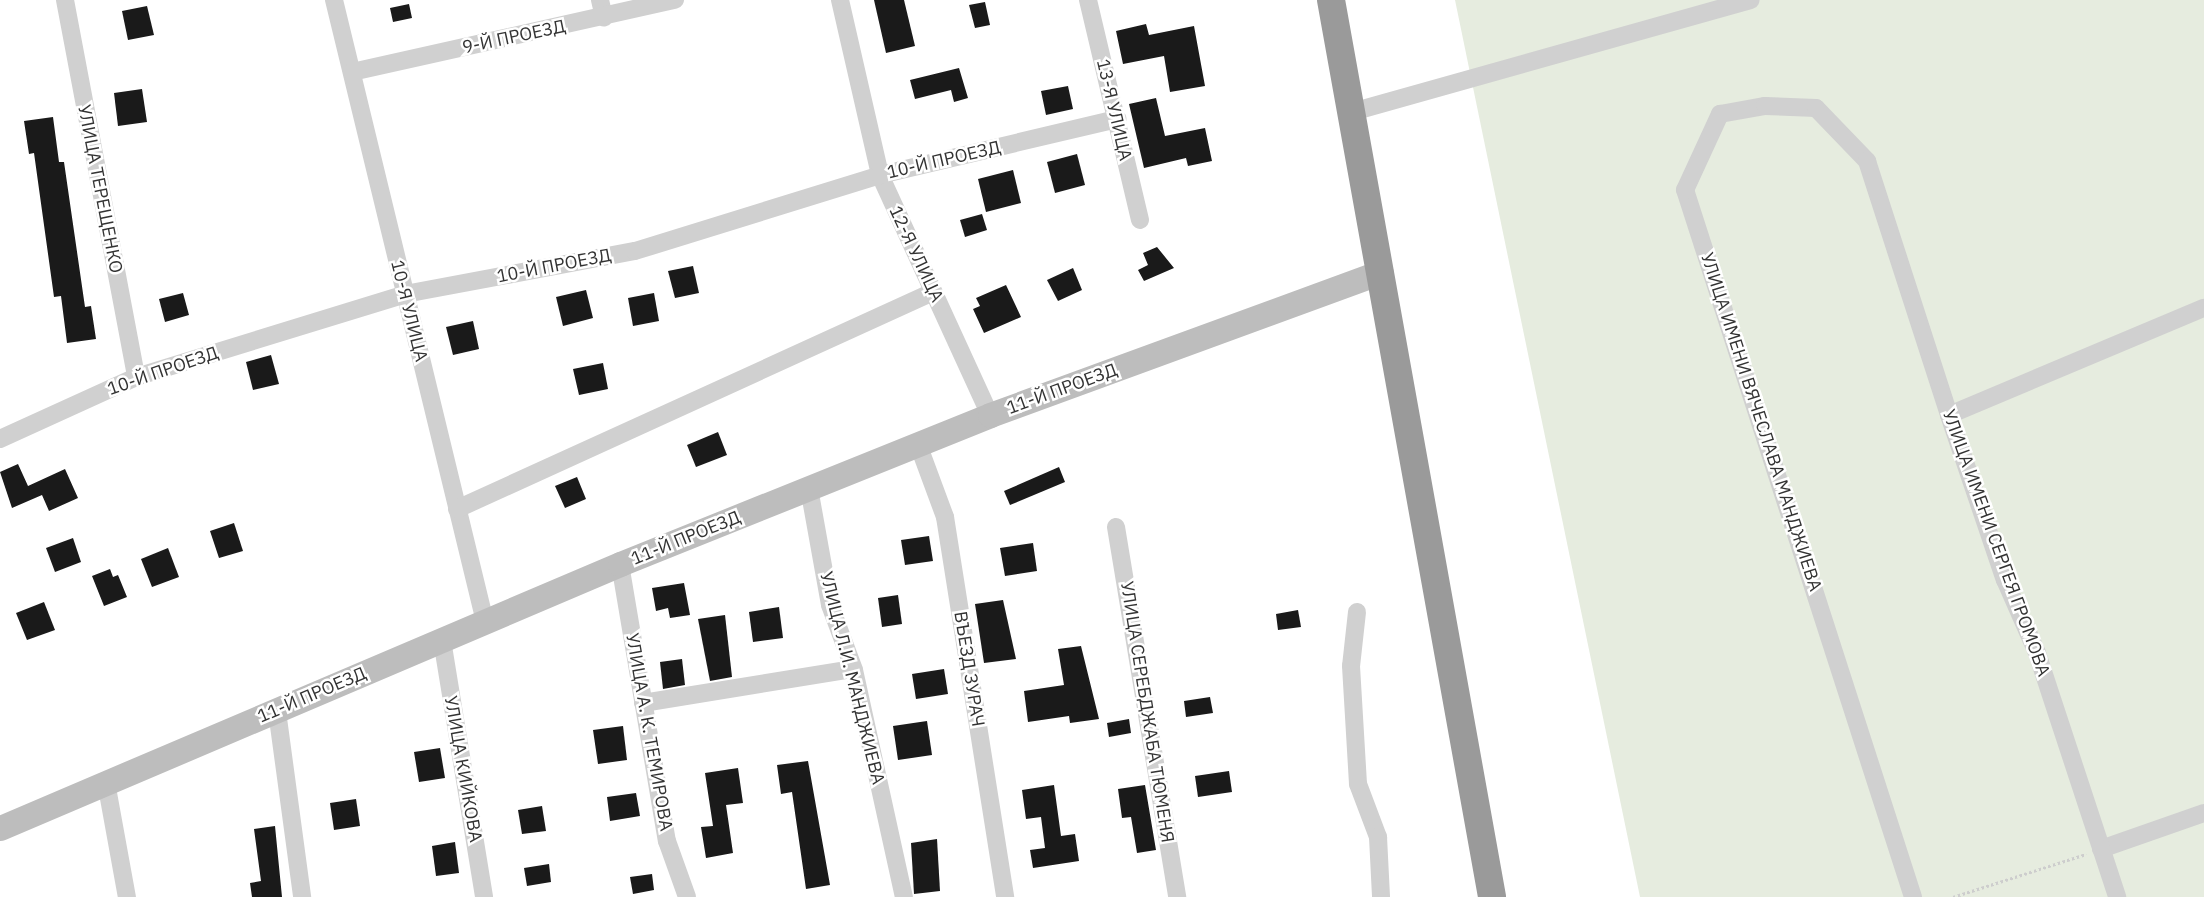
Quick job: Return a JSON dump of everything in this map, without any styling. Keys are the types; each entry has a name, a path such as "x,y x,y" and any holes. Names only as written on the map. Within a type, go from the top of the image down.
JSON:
{"highway":[{"path":"1331,0 1492,897"}],"street":[{"name":"УЛИЦА ТЕРЕЩЕНКО","path":"65,0 136,377"},
{"name":"10-Я УЛИЦА","path":"334,0 485,622"},
{"path":"600,0 604,18"},
{"name":"9-Й ПРОЕЗД","path":"352,72 604,18 675,0"},
{"name":"12-Я УЛИЦА","path":"840,0 880,175 990,415"},
{"name":"13-Я УЛИЦА","path":"1088,0 1140,220"},
{"path":"1352,112 1751,0"},
{"name":"УЛИЦА ИМЕНИ ВЯЧЕСЛАВА МАНДЖИЕВА","path":"1867,161 1816,108 1765,106 1720,114 1685,190 1913,897"},
{"name":"10-Й ПРОЕЗД","path":"0,439 136,377 405,294 635,251 880,175 1117,119"},
{"name":"УЛИЦА ИМЕНИ СЕРГЕЯ ГРОМОВА","path":"1867,161 1948,415 2005,580 2037,653 2117,897"},
{"name":"11-Й ПРОЕЗД","path":"0,828 620,564 990,415 1380,272"},
{"path":"457,509 934,292"},
{"path":"1948,415 2204,308"},
{"name":"ВЪЕЗД ЗУРАЧ","path":"918,444 945,517 1005,897"},
{"name":"УЛИЦА Л.И. МАНДЖИЕВА","path":"809,488 830,605 853,669 904,897"},
{"name":"УЛИЦА СЕРЕБДЖАБА ТЮМЕНЯ","path":"1116,526 1177,897"},
{"name":"УЛИЦА А. К. ТЕМИРОВА","path":"620,564 667,841 687,897"},
{"path":"1357,612 1351,666 1358,784 1378,837 1381,897"},
{"name":"УЛИЦА КИЙКОВА","path":"442,640 484,897"},
{"path":"643,703 853,669"},
{"path":"277,711 302,897"},
{"path":"106,782 127,897"},
{"path":"2101,849 2204,813"}],"path":[{"path":"1954,897 2101,849"}],"shaded area":[{"path":"1455,0 2204,0 2204,897 1640,897"}],"building":[{"path":"874,0 904,0 915,46 886,53"},
{"path":"985,2 990,25 975,28 969,5"},
{"path":"409,4 412,18 393,22 390,8"},
{"path":"147,6 154,35 128,40 122,11"},
{"path":"1146,24 1149,35 1194,26 1205,86 1170,92 1164,56 1123,64 1116,31"},
{"path":"959,68 968,98 954,102 951,90 915,99 910,80"},
{"path":"1068,86 1073,109 1046,115 1041,91"},
{"path":"142,89 147,122 118,126 114,93"},
{"path":"1156,98 1165,136 1205,128 1212,161 1188,166 1186,158 1144,168 1129,104"},
{"path":"53,117 59,162 64,162 85,307 91,306 96,339 67,343 61,296 54,297 34,153 29,154 24,121"},
{"path":"1077,154 1085,185 1055,193 1047,162"},
{"path":"1013,170 1021,203 986,212 978,179"},
{"path":"982,214 987,230 965,237 960,220"},
{"path":"1157,247 1174,268 1144,281 1138,270 1148,265 1143,253"},
{"path":"693,266 699,293 675,298 668,271"},
{"path":"1073,268 1082,290 1058,301 1047,280"},
{"path":"1006,285 1021,317 984,333 973,309 980,306 976,298"},
{"path":"586,290 593,318 563,326 556,297"},
{"path":"183,293 189,315 165,322 159,299"},
{"path":"654,293 659,321 633,326 628,298"},
{"path":"473,321 479,349 453,355 446,327"},
{"path":"271,355 279,384 253,390 246,362"},
{"path":"603,363 608,389 579,395 573,369"},
{"path":"718,432 727,455 696,467 687,445"},
{"path":"18,464 28,486 65,469 78,498 49,511 42,495 12,508 0,472"},
{"path":"1059,467 1065,482 1010,505 1004,491"},
{"path":"577,477 586,499 565,508 555,486"},
{"path":"234,523 243,551 219,558 210,531"},
{"path":"929,536 933,561 905,565 901,540"},
{"path":"73,538 81,562 55,572 46,548"},
{"path":"1033,543 1037,571 1005,576 1000,548"},
{"path":"168,548 179,577 152,587 141,559"},
{"path":"110,569 113,577 118,575 127,597 104,606 92,576"},
{"path":"684,583 690,615 670,618 668,608 656,611 652,588"},
{"path":"898,595 902,624 882,627 878,598"},
{"path":"1003,600 1016,659 984,663 975,604"},
{"path":"44,602 55,630 27,640 16,613"},
{"path":"779,607 783,638 753,642 749,612"},
{"path":"1298,610 1301,627 1278,630 1276,614"},
{"path":"725,615 732,677 710,681 698,619"},
{"path":"1081,646 1099,719 1070,723 1069,716 1028,722 1024,691 1064,685 1058,649"},
{"path":"682,659 685,685 663,689 660,662"},
{"path":"944,669 948,694 916,699 912,674"},
{"path":"1210,697 1213,713 1186,717 1184,701"},
{"path":"1129,719 1131,733 1109,737 1107,723"},
{"path":"927,721 932,755 898,760 893,726"},
{"path":"623,726 627,760 598,764 593,730"},
{"path":"440,748 445,778 419,782 414,752"},
{"path":"808,761 830,885 806,889 792,792 781,794 777,765"},
{"path":"738,768 743,803 726,805 733,853 706,858 701,827 713,826 705,773"},
{"path":"1229,771 1232,792 1198,797 1195,776"},
{"path":"1054,785 1061,836 1075,834 1079,861 1033,868 1030,850 1045,848 1041,817 1026,819 1022,790"},
{"path":"1145,785 1156,850 1137,853 1131,817 1122,818 1118,789"},
{"path":"636,793 640,816 610,821 607,797"},
{"path":"356,799 360,826 334,830 330,803"},
{"path":"542,806 546,831 522,834 518,810"},
{"path":"275,826 282,897 252,897 250,883 261,881 254,829"},
{"path":"937,839 940,891 914,894 911,843"},
{"path":"455,842 459,873 436,876 432,846"},
{"path":"549,864 551,882 527,886 524,868"},
{"path":"652,874 654,890 633,894 630,877"}]}
